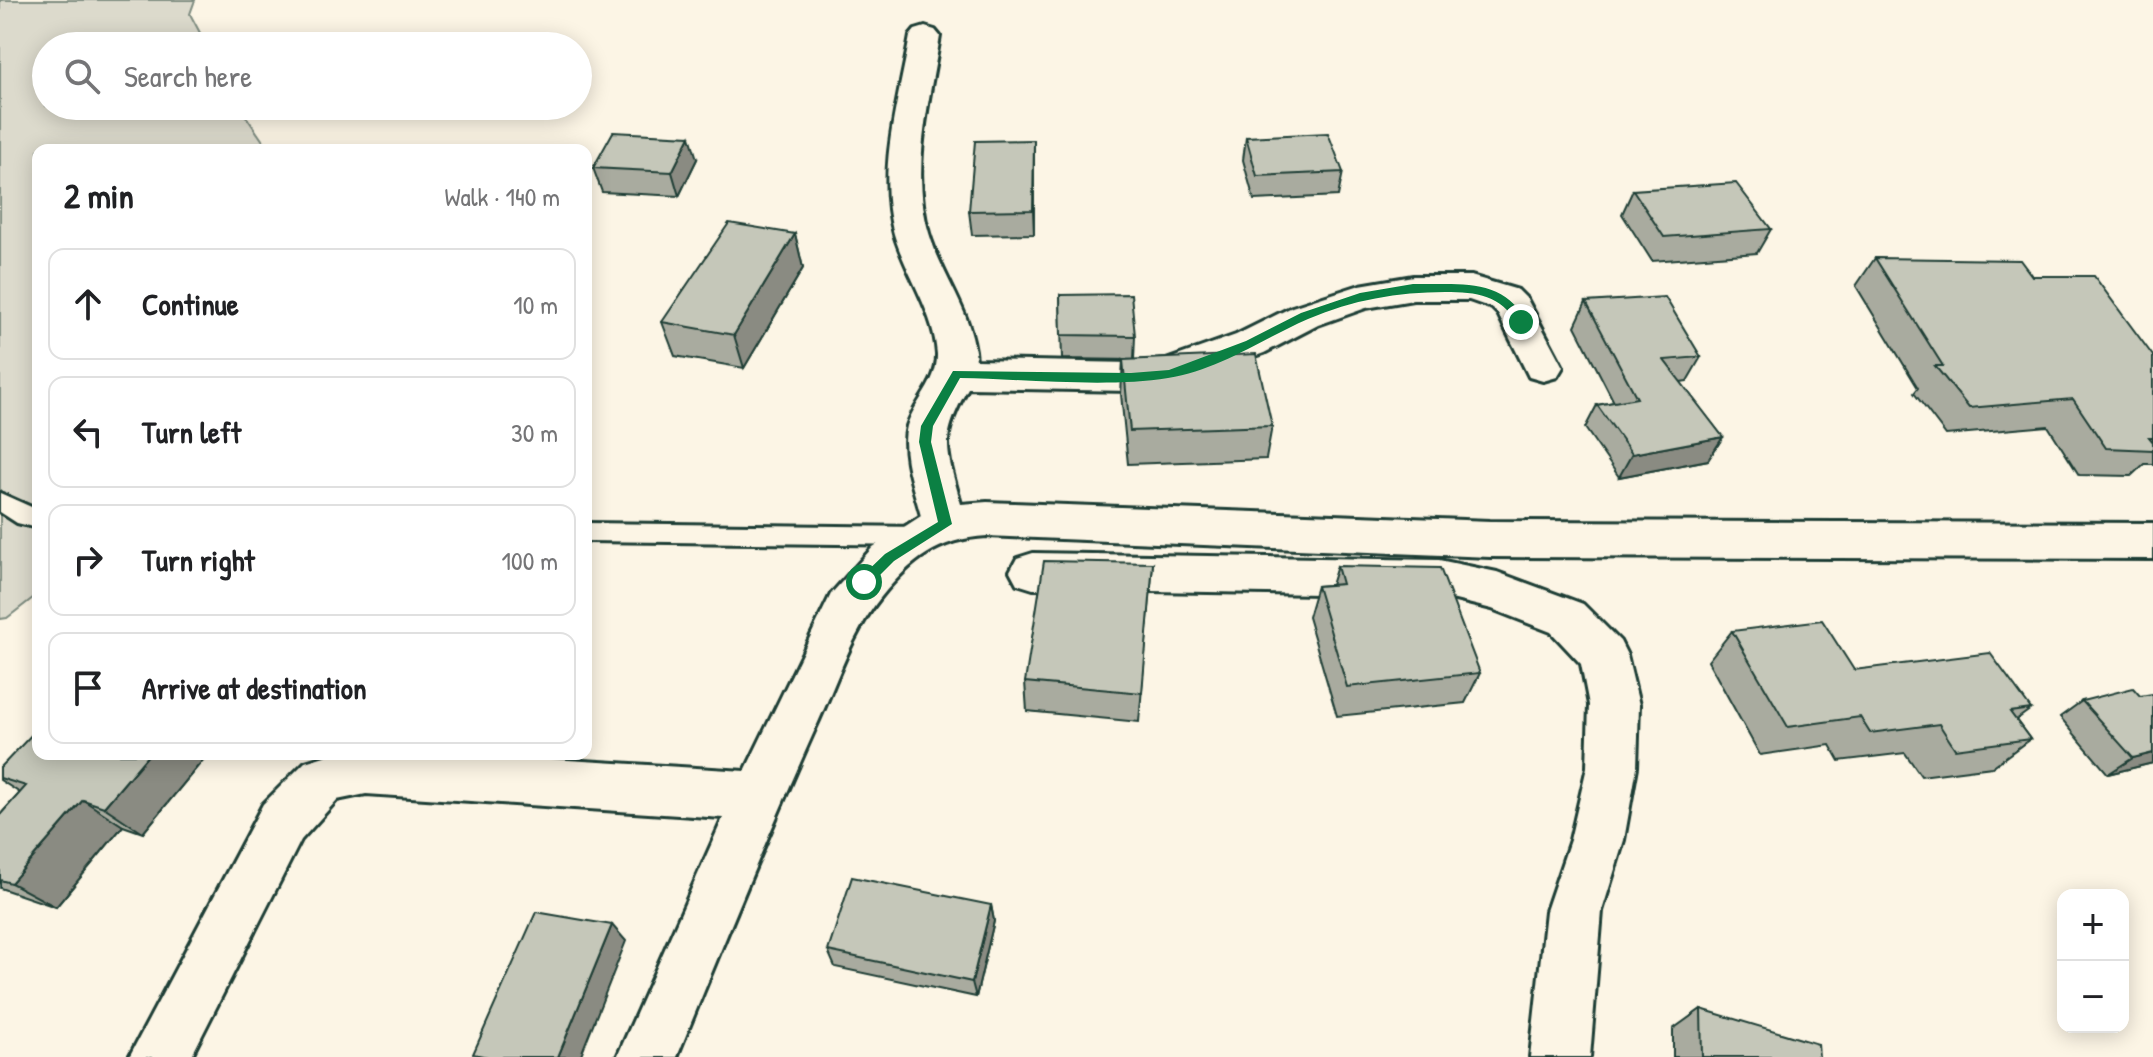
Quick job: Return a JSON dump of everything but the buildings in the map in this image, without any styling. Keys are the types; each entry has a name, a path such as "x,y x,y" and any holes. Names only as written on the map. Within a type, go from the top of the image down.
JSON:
{"street":[{"path":"925,36 904,177 908,220 924,270 947,315 956,349 957,374 927,426 925,442 933,530"},
{"path":"957,374 1131,377 1169,374 1250,344 1305,316 1360,297 1413,288 1471,288 1505,299 1514,308 1543,367"},
{"path":"647,1057 759,796 847,608 864,582 889,557 933,530 987,519 1490,539 2153,541"},
{"path":"1033,571 1439,578 1497,591 1567,618 1603,655 1614,705 1612,767 1597,840 1574,911 1560,1057"},
{"path":"159,1057 282,822 323,779 366,771 759,796"}],"lane":[{"path":"0,501 32,518"},
{"path":"592,532 933,530"}],"shaded area":[{"path":"0,0 195,0 190,14 200,32 32,32 32,120 249,120 265,144 32,144 32,599 7,618 0,619"}],"route":[{"path":"864,582 889,557 945,524 925,442 927,426 957,374 1131,377 1169,374 1250,344 1305,316 1360,297 1413,288 1471,288 1491,292 1505,299 1521,322"}]}
